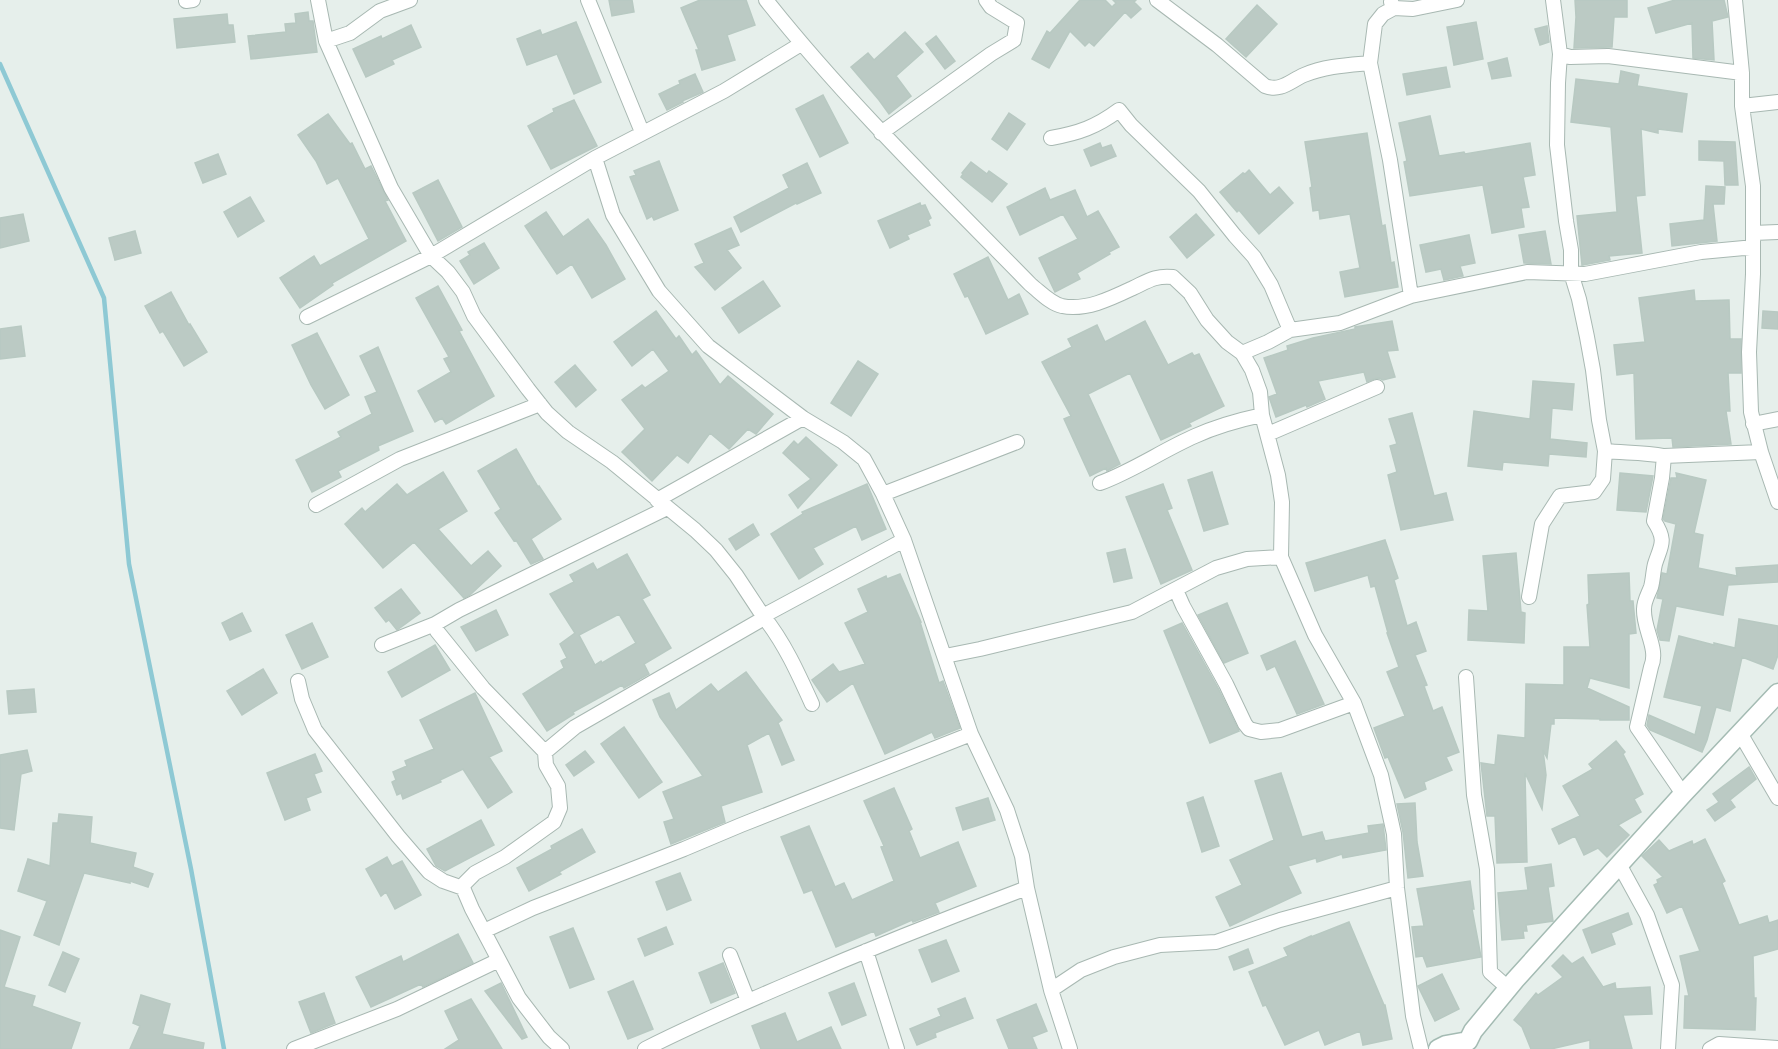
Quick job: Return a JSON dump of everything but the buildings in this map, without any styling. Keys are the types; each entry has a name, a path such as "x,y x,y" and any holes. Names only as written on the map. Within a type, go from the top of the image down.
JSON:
{"street":[{"path":"318,0 326,41 387,180 432,256 458,285 474,316 548,413 568,432 612,462 716,550 775,630 812,704"},
{"path":"326,41 350,33 380,11 410,0"},
{"path":"588,0 642,132"},
{"path":"766,0 801,44 881,133 1031,285 1061,306 1087,306 1115,297 1155,277 1173,277 1190,293 1207,320 1227,342 1242,353 1252,370 1260,392 1262,415 1278,475 1282,502 1281,557 1315,635 1354,703 1381,775 1394,834 1397,888 1413,1016 1421,1049"},
{"path":"881,133 1014,40 1017,23 992,7 986,0"},
{"path":"1157,0 1217,45 1265,86 1273,89 1282,87 1305,74 1332,67 1370,63"},
{"path":"1411,296 1390,160 1370,63 1375,24 1392,4 1413,9 1457,0"},
{"path":"1529,597 1542,524 1560,496 1594,492 1603,479 1605,451 1587,337 1571,273 1571,250 1557,145 1560,54 1553,0"},
{"path":"1735,0 1742,73 1742,106 1753,186 1749,352 1751,411 1761,452 1778,502"},
{"path":"307,317 432,256 595,158 724,91 801,44"},
{"path":"1560,54 1570,57 1608,56 1742,73"},
{"path":"1742,106 1778,102"},
{"path":"1051,138 1078,133 1102,123 1119,110 1131,125 1199,191 1254,257 1271,285 1290,330"},
{"path":"595,158 613,215 659,291 708,346 803,418 843,442 864,459 883,494 904,540 971,734 1007,810 1022,856 1027,888 1051,990 1070,1049"},
{"path":"1753,233 1778,232"},
{"path":"1242,353 1290,330 1340,322 1411,296 1527,272 1585,274 1701,252 1753,249"},
{"path":"1268,434 1377,387"},
{"path":"316,505 400,459 540,404"},
{"path":"1100,483 1115,478 1194,436 1237,420 1262,415"},
{"path":"382,645 435,624 662,504 803,418"},
{"path":"1753,424 1778,419"},
{"path":"883,494 1017,442"},
{"path":"1605,451 1651,453 1664,456 1761,452"},
{"path":"1664,456 1654,521 1660,529 1663,543 1652,584 1645,599 1644,610 1654,660 1637,727 1683,794"},
{"path":"545,752 575,727 759,621 763,616 904,540"},
{"path":"945,656 1132,612 1216,568 1247,559 1281,557"},
{"path":"1176,590 1249,729 1261,732 1280,730 1354,703"},
{"path":"435,624 437,632 483,688 545,752 546,765 558,786 560,808 554,822 505,857 475,873 463,888"},
{"path":"1466,677 1474,795 1486,869 1490,972 1508,988"},
{"path":"298,681 302,699 315,730 398,837 429,872 443,881 463,888 471,909 519,998 549,1037 562,1049"},
{"path":"1438,1049 1446,1045 1468,1045 1473,1031 1508,988 1683,794 1778,693"},
{"path":"1740,733 1778,798"},
{"path":"484,931 533,908 971,734"},
{"path":"1619,864 1647,915 1672,985 1668,1049"},
{"path":"645,1049 748,1001 866,951 1027,888"},
{"path":"1051,990 1081,970 1113,957 1160,945 1216,942 1280,920 1397,888"},
{"path":"866,951 897,1049"},
{"path":"730,955 748,1001"},
{"path":"294,1049 397,1009 499,960"},
{"path":"1710,1049 1719,1044 1778,1048"}],"waterway":[{"path":"0,64 104,298 129,564 191,869 224,1049"}]}
